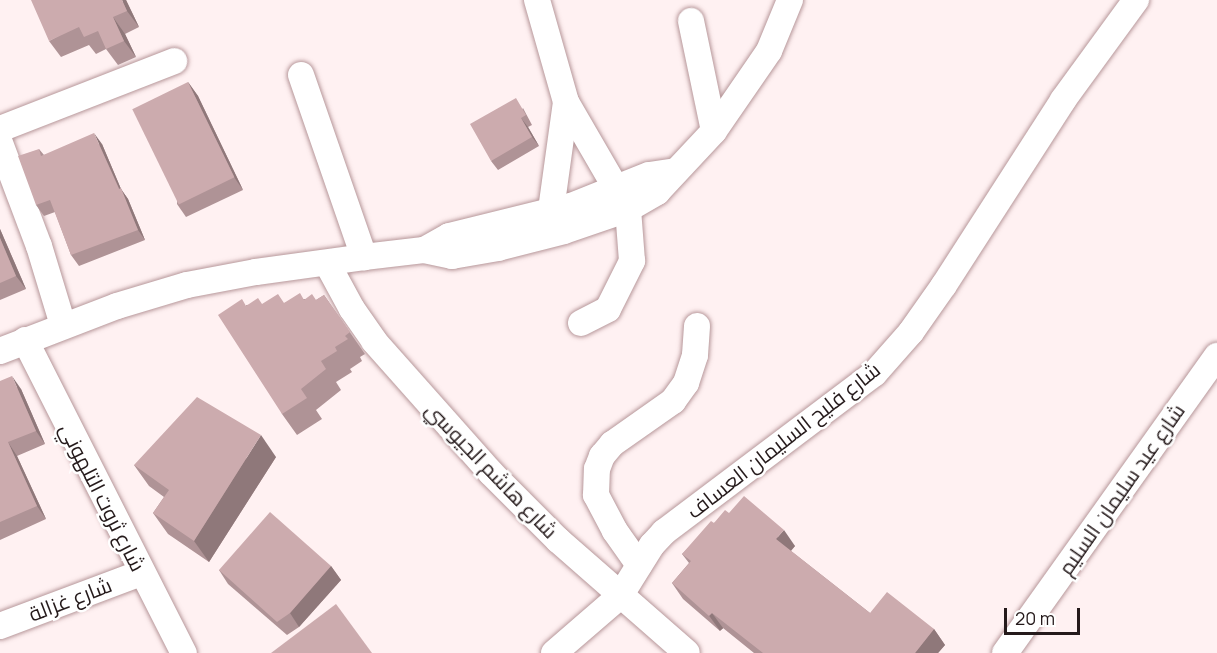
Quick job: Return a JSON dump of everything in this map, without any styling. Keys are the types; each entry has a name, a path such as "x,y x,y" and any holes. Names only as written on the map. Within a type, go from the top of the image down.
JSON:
{"street":[{"path":"537,0 566,102 623,199 632,261 608,309 581,324"},
{"path":"424,250 449,236 519,221 551,210 657,192 714,131 769,51 790,0"},
{"name":"شارع فليح السليمان العساف","path":"554,653 620,596 639,565 664,532 874,374 896,349 944,285 1063,100 1136,0"},
{"path":"691,21 714,131"},
{"path":"0,129 174,61"},
{"path":"301,75 364,258"},
{"path":"551,210 566,102"},
{"path":"0,142 39,246 63,325"},
{"path":"0,351 63,325 187,285 256,272 424,250 452,256 498,248 564,231 623,199"},
{"name":"شارع هاشم الجيوسي","path":"327,263 352,309 403,375 491,473 620,596 687,653"},
{"path":"639,565 615,531 596,495 597,469 602,456 612,444 674,401 686,383 695,355 698,326"},
{"name":"شارع ثروت التلهوني","path":"25,340 141,573 184,653"},
{"name":"شارع عيد سليمان السليم","path":"1005,653 1217,356"},
{"name":"شارع غزالة","path":"0,626 141,573"}],"building":[{"path":"31,0 122,0 127,11 113,17 124,41 106,49 98,31 84,37 79,27 49,41"},
{"path":"188,82 234,177 179,204 132,109"},
{"path":"516,98 526,115 521,118 532,137 491,161 470,124"},
{"path":"94,133 119,189 121,188 138,230 71,255 50,200 36,205 18,156 39,149 41,156"},
{"path":"0,238 16,276 0,283"},
{"path":"300,293 304,300 312,294 316,300 324,295 350,332 345,336 348,339 335,347 337,351 321,361 326,369 301,389 307,398 282,414 218,315 242,299 246,306 258,298 262,304 278,294 284,303"},
{"path":"12,376 36,431 8,442 37,506 0,522 0,381"},
{"path":"197,397 261,435 194,541 153,513 169,490 134,465"},
{"path":"744,496 784,530 776,539 870,613 887,592 934,629 915,653 763,653 712,613 709,616 672,583 691,561 682,554 711,521 714,523 725,510 729,513"},
{"path":"270,512 331,566 290,613 277,622 219,570"},
{"path":"336,604 372,653 271,653"}]}
